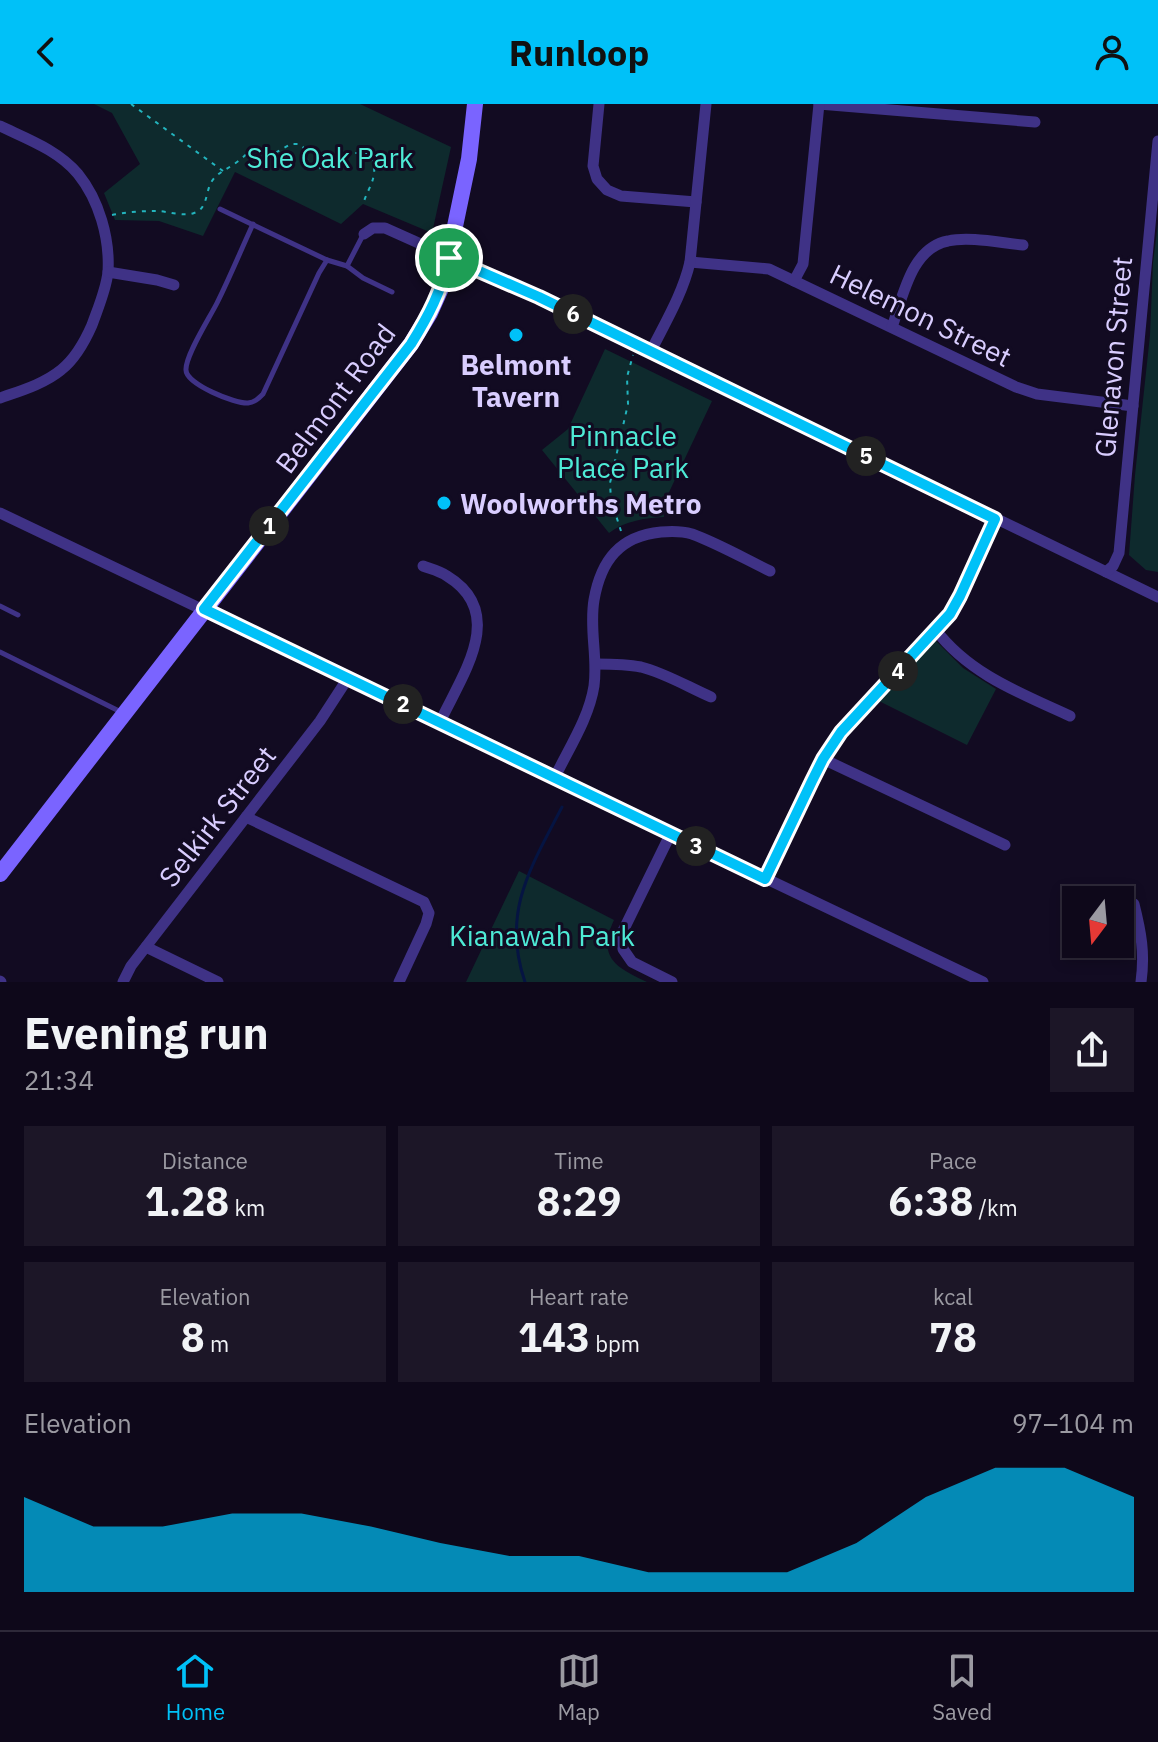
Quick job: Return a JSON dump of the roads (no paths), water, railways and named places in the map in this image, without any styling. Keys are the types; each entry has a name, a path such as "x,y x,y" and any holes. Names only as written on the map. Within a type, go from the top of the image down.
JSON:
{"main road":[{"name":"Belmont Road","path":"0,874 411,344 443,284 469,159 475,104"}],"street":[{"path":"599,104 593,166 597,179 607,190 621,196 696,202"},
{"path":"651,351 688,273 706,104"},
{"path":"794,281 803,264 819,104 1035,122"},
{"path":"0,126 38,144 76,172 89,190 101,219 108,272 99,306 75,356 61,371 0,398"},
{"name":"Glenavon Street","path":"1106,572 1119,553 1158,141"},
{"path":"364,234 373,228 385,228 539,297 1158,597"},
{"path":"892,327 911,275 929,248 947,241 966,240 1023,245"},
{"name":"Helemon Street","path":"690,262 769,269 1016,387 1037,394 1133,406"},
{"path":"108,272 174,285"},
{"path":"0,513 983,982"},
{"path":"765,879 823,759 841,732 950,614 995,519"},
{"path":"555,777 588,709 593,689 596,664 594,602 600,576 609,559 636,537 673,531 690,534 770,571"},
{"path":"423,566 446,575 463,588 474,605 479,626 476,646 440,722"},
{"path":"935,629 967,663 990,678 1070,716"},
{"path":"596,664 641,667 711,697"},
{"name":"Selkirk Street","path":"123,982 131,966 320,721 348,678"},
{"path":"823,759 1005,845"},
{"path":"246,817 424,902 429,913 426,924 399,982"},
{"path":"671,833 622,933 623,949 632,962 672,982"},
{"path":"1134,904 1144,957 1141,982"},
{"path":"146,947 218,982"}],"lane":[{"path":"220,209 327,260 347,266 392,292"},
{"path":"253,224 189,357 185,369 188,378 196,383 234,401 257,401 327,260"},
{"path":"347,266 364,234"},
{"path":"0,606 18,615"},
{"path":"0,652 124,713"}],"waterway":[{"path":"525,982 518,957 518,912 530,870 562,807"}],"place":[{"name":"Belmont Tavern","path":"516,335"},
{"name":"Woolworths Metro","path":"444,503"}],"park label":[{"name":"She Oak Park","path":"330,157"},
{"name":"Pinnacle Place Park","path":"623,451"},
{"name":"Kianawah Park","path":"542,935"}]}
